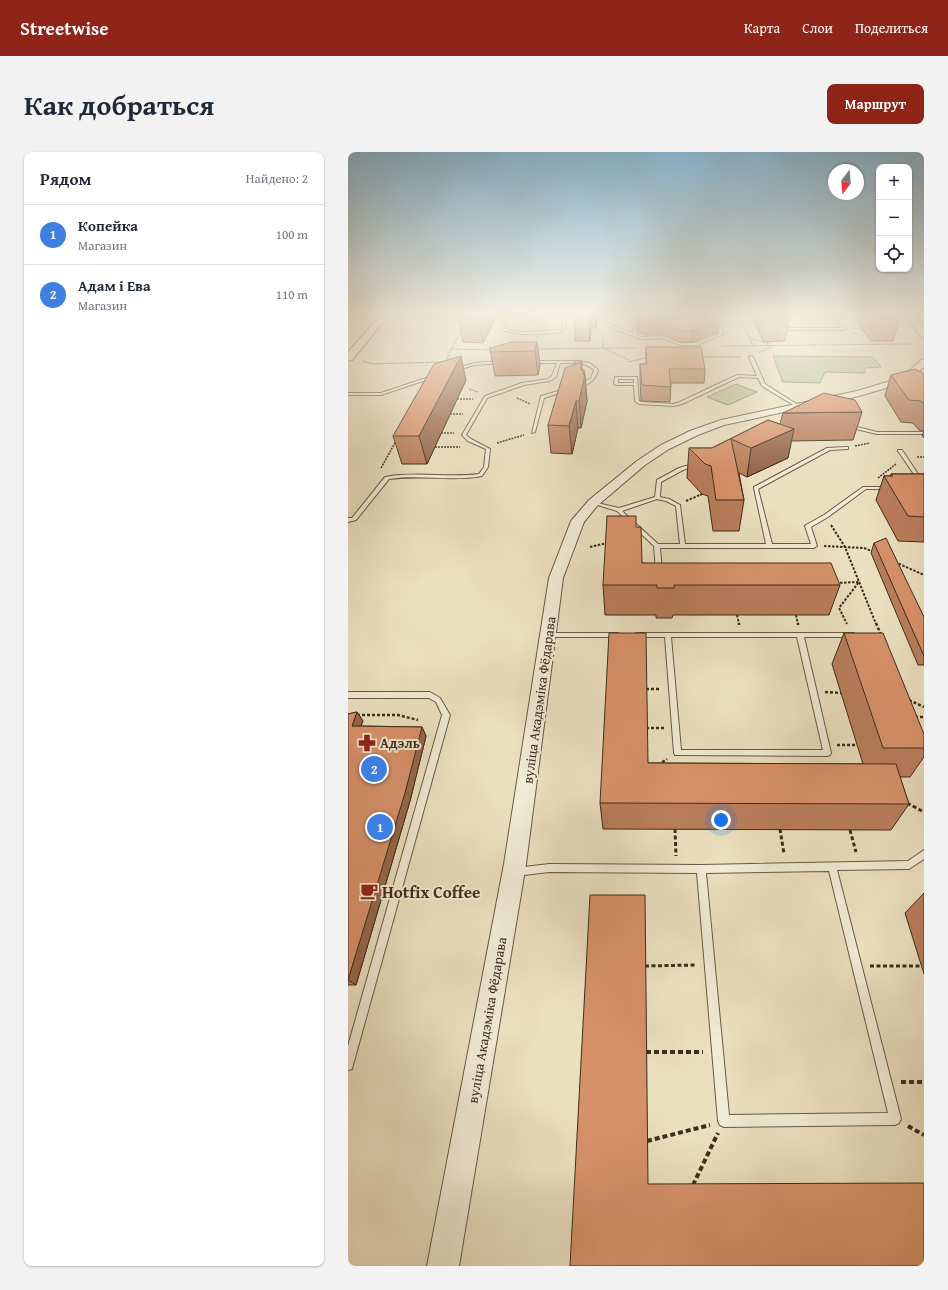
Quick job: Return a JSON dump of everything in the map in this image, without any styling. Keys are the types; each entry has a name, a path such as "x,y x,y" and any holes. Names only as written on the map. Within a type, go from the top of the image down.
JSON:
{"street":[{"name":"вуліца Акадэміка Фёдарава","path":"443,1266 513,873 549,635 556,578 578,521 593,503 641,463 665,447 680,440 721,422 799,410 899,382 919,367"}],"lane":[{"path":"448,372 464,367"},
{"path":"348,520 354,519 362,511 387,478 399,475 465,477 480,475 486,467 488,449 482,444 471,442 464,435 486,397 523,384 549,380 554,377 557,367"},
{"path":"534,432 542,397 579,387 590,381 596,374 596,370 592,367"},
{"path":"755,367 763,385 799,410"},
{"path":"348,394 381,394 441,374"},
{"path":"636,384 616,384 616,378 636,378 637,401 640,403 674,405 738,376 759,377"},
{"path":"843,424 877,433 924,433"},
{"path":"769,545 756,488 829,449 846,448"},
{"path":"900,451 924,487 917,488"},
{"path":"657,498 659,481 681,468 702,461"},
{"path":"657,546 814,546 808,526 826,516 865,488 896,488"},
{"path":"619,510 657,498 667,500 678,505 683,546"},
{"path":"593,503 619,510 657,546 659,580"},
{"path":"549,635 623,635"},
{"path":"630,635 852,635"},
{"path":"668,635 678,753 827,753 800,635"},
{"path":"348,695 430,695 438,700 446,715 348,1065"},
{"path":"513,873 549,868 701,869 909,864 924,854"},
{"path":"701,869 724,1121 895,1119 832,866"}],"path":[{"path":"454,399 485,400"},
{"path":"499,441 534,432"},
{"path":"387,478 379,472 397,439"},
{"path":"846,448 871,442"},
{"path":"432,447 460,447"},
{"path":"865,488 905,457"},
{"path":"678,505 702,494"},
{"path":"826,516 845,547 883,641"},
{"path":"590,547 612,542"},
{"path":"814,546 864,548 878,554"},
{"path":"891,560 924,575"},
{"path":"832,583 859,582"},
{"path":"852,635 839,608 859,582"},
{"path":"906,699 924,707"},
{"path":"355,715 398,715 418,720"},
{"path":"916,723 913,716 924,717"},
{"path":"825,745 857,745"},
{"path":"653,768 678,753"},
{"path":"904,802 924,812"},
{"path":"675,829 677,868"},
{"path":"780,829 786,867"},
{"path":"850,830 859,866"},
{"path":"645,966 710,965"},
{"path":"857,966 921,966"},
{"path":"646,1052 718,1052"},
{"path":"886,1081 924,1082"},
{"path":"895,1119 924,1135"},
{"path":"647,1141 724,1121"},
{"path":"693,1185 724,1121"}],"green space":[{"path":"777,367 881,367 865,368 865,373 825,372 820,383 783,382"},
{"path":"736,384 757,392 728,405 707,397"}],"building":[{"path":"432,367 455,367 419,436 393,436"},
{"path":"581,367 581,370 584,370 583,374 585,375 579,401 576,401 569,426 548,425 565,368"},
{"path":"640,367 705,367 705,369 669,369 671,387 642,385"},
{"path":"915,369 924,374 924,404 921,401 909,400 891,375"},
{"path":"824,393 855,400 862,412 783,413"},
{"path":"768,420 794,429 751,448 731,439 744,500 716,500 711,466 705,464 689,448 712,448"},
{"path":"891,474 924,474 924,517 908,516 884,476 893,476"},
{"path":"607,516 636,516 636,527 641,527 642,563 831,563 840,585 674,585 674,588 657,588 657,585 603,585"},
{"path":"886,538 924,617 924,656 874,543"},
{"path":"609,633 646,633 648,763 896,764 909,804 600,803"},
{"path":"844,633 883,633 924,734 924,748 883,748"},
{"path":"357,712 352,726 422,727 405,793 348,980 348,714"},
{"path":"590,895 645,895 648,1184 924,1183 924,1266 570,1266"}],"place":[{"name":"Адэль","path":"367,743"},
{"name":"Адам і Ева","path":"374,769"},
{"name":"Копейка","path":"380,827"},
{"name":"Hotfix Coffee","path":"369,891"}]}
